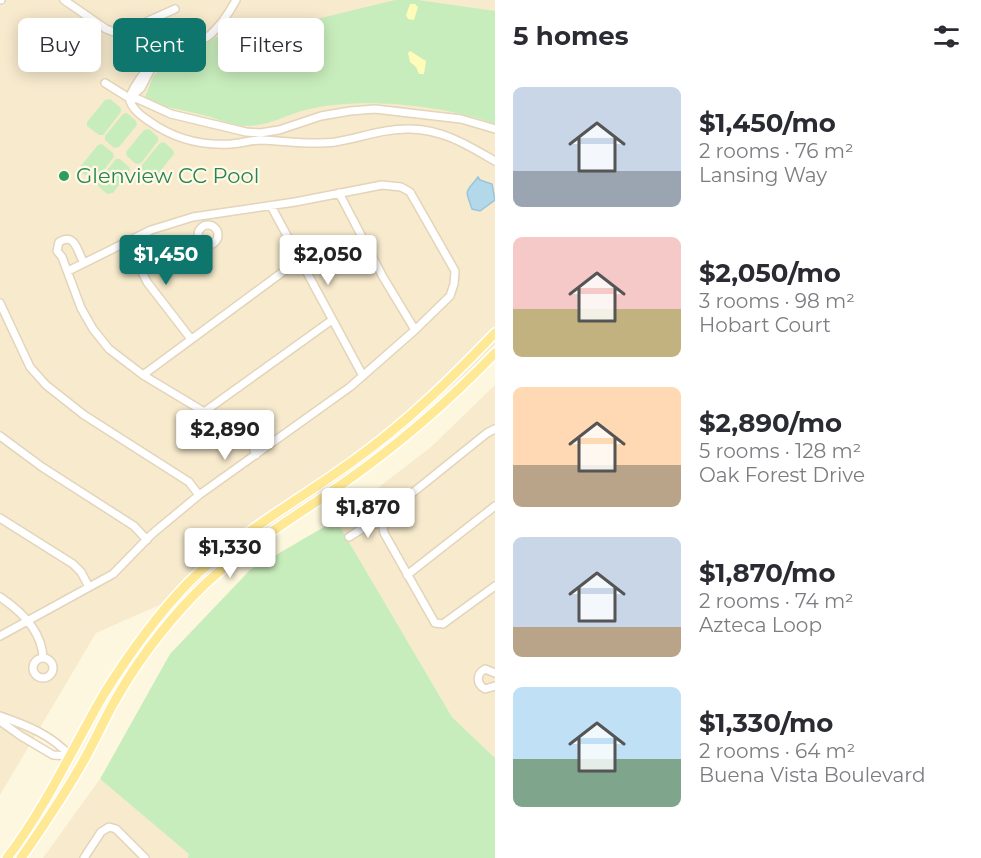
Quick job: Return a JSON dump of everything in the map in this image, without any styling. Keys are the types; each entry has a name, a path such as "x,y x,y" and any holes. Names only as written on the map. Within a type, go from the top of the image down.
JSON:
{"main road":[{"path":"7,858 45,802 104,695 132,651 164,609 189,583 243,535 354,460 416,411 495,333"},
{"path":"21,858 83,763 133,672 196,593 226,564 349,480 404,437 495,353"},
{"path":"70,756 83,763"}],"street":[{"path":"64,0 113,32"},
{"path":"206,37 228,16 236,0"},
{"path":"155,18 176,9"},
{"path":"145,72 129,98 131,106 161,129 186,141 229,144 260,140 333,142 396,129 413,129 442,133 492,159"},
{"path":"129,98 141,87 150,72"},
{"path":"105,83 129,98 138,99 171,114 246,132 260,133 279,130 321,116 375,110 461,119 495,129"},
{"path":"0,636 113,574 147,540 199,495 363,376 450,296 455,271 410,192 401,187 382,184 170,223 127,241 68,271"},
{"path":"339,193 388,286 415,330"},
{"path":"271,206 363,376"},
{"path":"206,215 206,225"},
{"path":"84,263 72,240 63,240 57,246 81,308 93,329 109,349 143,375 246,437 251,442 256,455"},
{"path":"127,241 147,282 191,339"},
{"path":"143,375 299,260"},
{"path":"0,303 30,367 46,385 84,414 189,482 199,495"},
{"path":"204,412 332,320"},
{"path":"495,429 385,515 382,523 384,534 432,620 439,624 447,621 495,586"},
{"path":"0,436 42,467 134,526 147,540"},
{"path":"407,575 495,506"},
{"path":"0,518 73,564 81,572 89,587"},
{"path":"349,537 369,525 382,523"},
{"path":"0,597 23,614 28,621 42,646 43,658"},
{"path":"495,672 486,669 480,672 478,678 482,687 489,689 495,686"},
{"path":"0,719 21,736 54,755 70,756"},
{"path":"0,719 26,725 60,744 70,756"},
{"path":"84,858 101,832 109,827 116,829 145,858"}],"shaded area":[{"path":"0,0 495,0 495,344 483,359 376,452 187,593 96,633 0,795"},
{"path":"495,385 495,758 452,717 336,520 431,447"},
{"path":"100,779 190,854 188,858 43,858"}],"green space":[{"path":"395,0 418,0 495,11 495,124 452,112 375,103 326,106 305,110 267,123 243,126 154,104 145,97 157,72 206,72 206,42 218,36 218,72 324,72 324,18 321,18"},
{"path":"110,99 121,108 121,112 103,135 99,135 87,126 87,122 105,100"},
{"path":"127,113 137,125 119,147 114,148 105,140 105,136 123,114"},
{"path":"149,129 158,137 158,141 141,163 136,164 126,152 144,130"},
{"path":"164,142 174,154 156,176 151,177 142,169 142,165 160,143"},
{"path":"102,144 113,153 114,157 96,180 92,180 80,171 80,167 98,145"},
{"path":"116,159 120,159 130,170 113,193 107,194 98,186 98,182"},
{"path":"336,520 452,717 495,758 495,858 188,858 189,854 100,779 170,654 250,570"}],"sand":[{"path":"410,4 418,7 414,20 408,19 406,15"},
{"path":"410,51 426,61 424,74 419,74 410,62 408,53"}],"water":[{"path":"478,177 492,184 495,200 480,211 472,209 467,193"}],"place":[{"name":"Glenview CC Pool","path":"64,176"}]}
